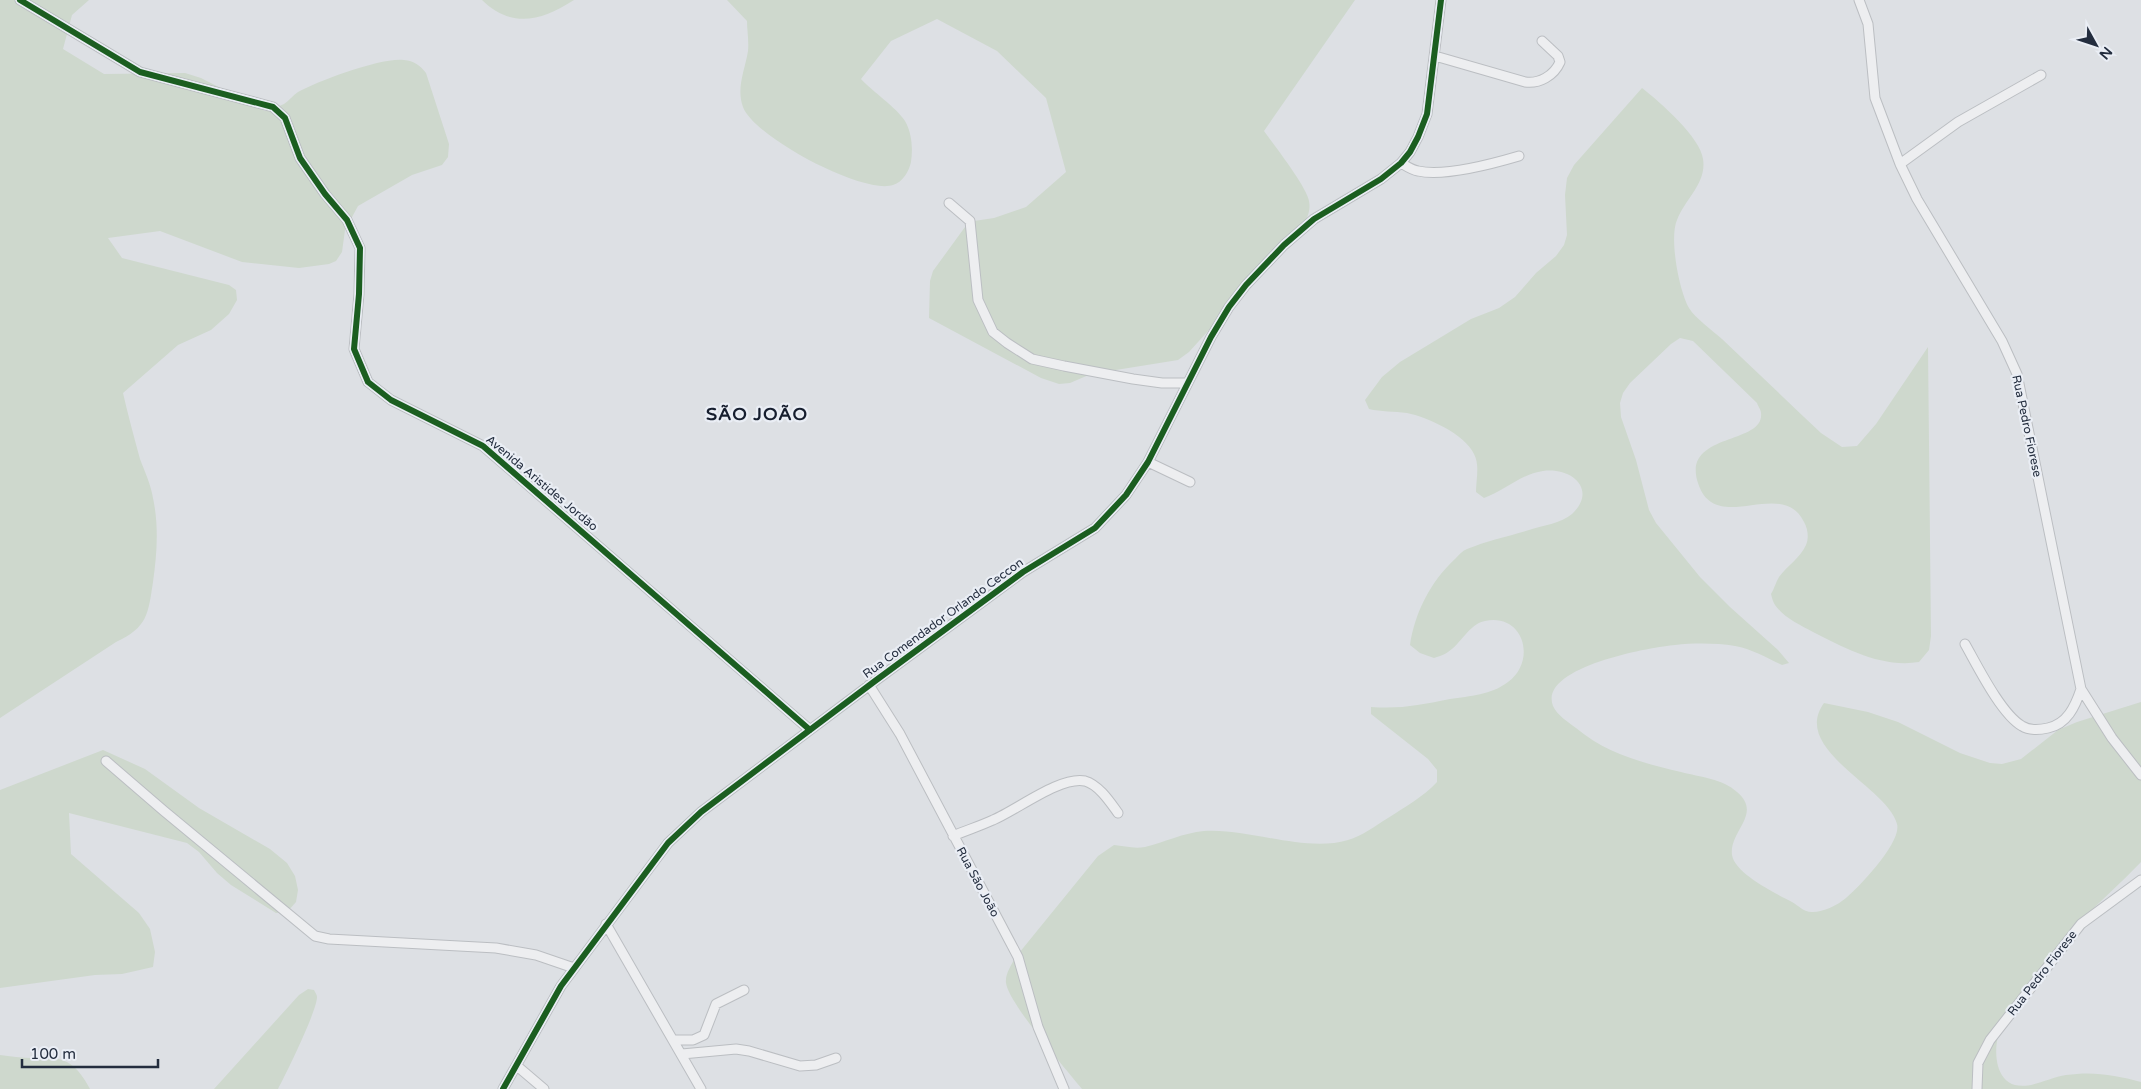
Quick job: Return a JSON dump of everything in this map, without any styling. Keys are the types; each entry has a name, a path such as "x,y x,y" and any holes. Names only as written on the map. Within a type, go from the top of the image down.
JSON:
{"street":[{"name":"Avenida Aristides Jordão","path":"20,0 140,72 273,107 285,118 300,158 325,194 347,220 360,248 354,349 368,382 391,400 483,446 810,730"},
{"name":"Rua Comendador Orlando Ceccon","path":"503,1089 561,986 668,843 701,812 869,685 1023,572 1095,528 1126,495 1148,462 1211,337 1229,307 1246,285 1284,246 1314,219 1382,179 1401,162 1418,137 1426,114 1435,56 1436,25 1440,0"},
{"name":"Rua Pedro Fiorese","path":"1860,0 1868,24 1875,98 1900,164 1917,199 2002,341 2018,374 2081,690 2112,738 2141,775"},
{"path":"1435,56 1534,83 1544,79 1558,68 1560,62 1558,56 1542,41"},
{"path":"1900,164 1958,122 2041,75"},
{"path":"1401,162 1414,170 1427,172 1482,166 1519,156"},
{"path":"949,203 970,221 978,300 993,332 1007,343 1032,359 1133,379 1162,383 1188,383"},
{"path":"1148,462 1190,482"},
{"path":"1965,644 1990,688 2009,714 2021,726 2036,730 2052,727 2066,719 2076,705 2081,690"},
{"name":"Rua São João","path":"869,685 900,734 1018,957 1038,1027 1064,1089"},
{"path":"106,760 164,811 315,936 328,939 496,948 536,955 574,968"},
{"path":"953,836 994,820 1071,781 1086,782 1099,789 1118,813"},
{"name":"Rua Pedro Fiorese","path":"1977,1089 1978,1063 1990,1040 2081,924 2141,880"},
{"path":"606,924 701,1089"},
{"path":"673,1040 693,1040 704,1035 716,1004 744,990"},
{"path":"682,1054 736,1049 800,1066 816,1065 836,1058"},
{"path":"517,1066 544,1089"}],"shaded area":[{"path":"0,0 89,0 72,15 63,49 104,74 185,73 201,78 265,111 284,104 296,93 307,87 335,76 381,62 394,60 411,61 426,73 449,144 448,157 442,165 412,175 358,206 345,230 342,252 336,261 329,264 299,268 242,262 160,231 108,238 122,258 229,285 236,290 237,300 229,314 211,330 178,345 123,393 140,459 151,488 155,508 157,540 150,603 145,618 135,631 0,718"},
{"path":"482,0 574,0 550,13 527,19 504,15"},
{"path":"727,0 1355,0 1264,131 1297,176 1307,195 1309,211 1302,227 1189,352 1178,360 1091,374 1070,383 1059,384 1041,378 929,318 930,281 933,271 965,227 974,221 994,218 1026,207 1066,172 1046,98 997,51 937,19 891,41 861,79 896,110 905,121 911,136 912,152 909,169 903,179 897,184 878,186 858,181 835,173 787,148 751,119 743,107 740,93 748,51 747,21"},
{"path":"1642,88 1678,120 1701,150 1703,159 1702,176 1681,212 1675,228 1676,264 1685,300 1689,308 1821,433 1842,447 1857,446 1876,424 1928,347 1931,636 1929,650 1919,662 1891,662 1864,656 1803,627 1775,605 1771,594 1779,577 1806,545 1808,534 1804,522 1794,509 1781,504 1733,507 1719,505 1707,498 1698,483 1696,467 1701,455 1712,447 1750,430 1759,423 1761,412 1757,403 1693,341 1680,338 1671,344 1630,383 1623,393 1620,403 1621,417 1636,460 1649,510 1656,523 1700,577 1778,650 1789,663 1782,665 1747,649 1720,644 1682,644 1644,650 1599,662 1579,670 1562,680 1553,692 1553,706 1560,715 1600,745 1653,765 1718,781 1737,792 1744,800 1747,808 1743,823 1732,846 1732,855 1735,862 1748,876 1767,889 1805,910 1817,912 1843,901 1870,874 1887,852 1897,832 1897,824 1890,810 1844,767 1830,752 1820,737 1817,720 1824,703 1868,712 1898,722 1960,753 1990,763 2002,764 2021,759 2058,730 2077,722 2141,702 2141,862 2074,929 2016,1000 2002,1024 1998,1036 1996,1054 2002,1075 2006,1080 2015,1085 2028,1085 2066,1075 2095,1074 2141,1082 2141,1089 1082,1089 1017,1006 1009,993 1006,976 1015,958 1098,856 1114,845 1133,848 1145,847 1204,831 1239,833 1314,844 1348,840 1358,836 1414,802 1437,782 1437,770 1428,759 1371,714 1371,707 1411,706 1480,694 1495,690 1508,682 1517,673 1524,651 1522,641 1517,631 1509,624 1498,620 1485,621 1474,626 1445,654 1434,658 1420,653 1410,645 1420,609 1439,577 1462,552 1482,544 1563,520 1572,514 1579,505 1582,488 1571,476 1553,471 1543,471 1520,479 1484,498 1476,492 1476,458 1463,440 1435,422 1415,415 1369,409 1365,400 1382,377 1400,362 1471,319 1499,308 1515,297 1536,273 1556,256 1564,245 1567,235 1565,195 1567,178 1574,165"},
{"path":"103,750 145,769 199,808 270,849 287,863 295,876 298,890 296,902 288,911 276,913 231,885 217,873 199,852 187,843 69,813 71,854 139,913 150,929 155,952 153,967 122,974 95,975 0,988 0,790"},
{"path":"308,989 314,990 317,997 316,1004 301,1043 278,1089 214,1089 299,995"},
{"path":"0,1055 52,1058 67,1062 79,1072 90,1089 0,1089"}],"cycle path":[{"path":"20,0 140,72 273,107 285,118 300,158 325,194 347,220 360,248 359,294 354,349 368,382 391,400 483,446 810,730"},
{"path":"503,1089 561,986 668,843 701,812 875,681 1023,572 1095,528 1126,495 1148,462 1211,337 1229,307 1246,285 1284,245 1314,219 1381,179 1401,163 1410,152 1427,114 1441,0"}],"district":[{"name":"SÃO JOÃO","path":"757,414"}]}
